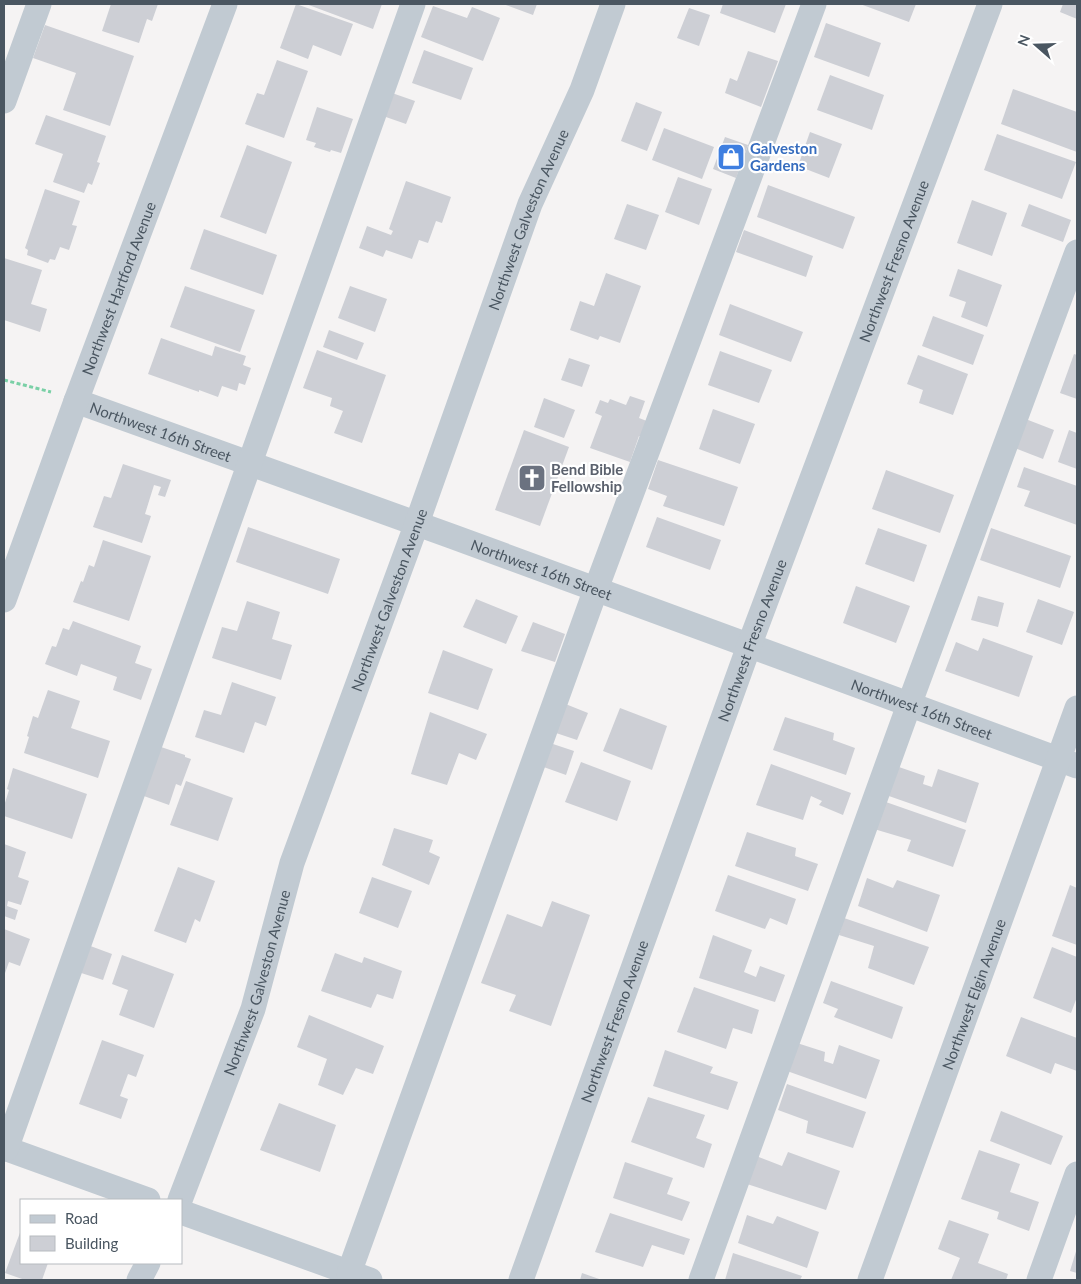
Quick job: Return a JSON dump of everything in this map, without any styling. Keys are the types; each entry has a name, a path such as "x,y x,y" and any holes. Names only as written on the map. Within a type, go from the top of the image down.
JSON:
{"street":[{"path":"4,100 39,4"},
{"name":"Northwest Hartford Avenue","path":"4,600 76,400 225,4"},
{"path":"145,1199 5,1149 413,4"},
{"name":"Northwest Galveston Avenue","path":"180,1199 253,1010 292,862 417,523 530,204 582,90 612,4"},
{"path":"182,1212 360,1276 596,589 814,4"},
{"name":"Northwest Fresno Avenue","path":"521,1280 749,646 990,4"},
{"path":"701,1280 1077,252"},
{"name":"Northwest 16th Street","path":"76,400 417,523 1068,763"},
{"name":"Northwest Elgin Avenue","path":"870,1280 1068,763 1077,708"},
{"path":"1039,1280 1077,1174"},
{"path":"138,1280 147,1264"}],"path":[{"name":"Northwest 16th Street","path":"4,380 40,388 76,400"}],"building":[{"path":"111,4 158,4 152,21 147,19 139,43 102,31"},
{"path":"296,4 353,24 341,56 313,45 308,59 280,48"},
{"path":"306,4 382,4 373,29"},
{"path":"503,4 537,4 533,15"},
{"path":"723,4 786,4 775,33 720,13"},
{"path":"860,4 916,4 909,22"},
{"path":"1063,4 1077,4 1077,19 1060,12"},
{"path":"433,6 467,18 472,7 500,18 483,61 421,37"},
{"path":"689,8 710,15 699,46 677,38"},
{"path":"826,23 881,43 869,77 814,57"},
{"path":"45,25 134,56 110,126 63,110 76,73 33,58"},
{"path":"424,50 473,68 461,100 412,83"},
{"path":"748,51 778,61 761,107 725,93 730,78 737,81"},
{"path":"277,60 308,71 284,138 245,124 257,93 264,95"},
{"path":"830,75 884,95 872,130 817,110"},
{"path":"1013,89 1077,112 1077,152 1001,124"},
{"path":"392,93 415,101 406,124 383,116"},
{"path":"636,102 662,112 647,151 621,141"},
{"path":"317,107 353,119 341,153 314,147 316,143 306,140"},
{"path":"46,115 106,136 97,162 100,163 92,185 88,183 84,193 53,182 63,154 35,144"},
{"path":"664,128 714,147 702,179 652,160"},
{"path":"810,132 842,144 829,178 798,166"},
{"path":"997,134 1076,162 1062,199 984,170"},
{"name":"Galveston Gardens","path":"725,137 748,145 736,178 713,169"},
{"path":"247,145 292,162 266,234 220,217"},
{"path":"678,177 712,189 699,225 665,212"},
{"path":"406,181 451,197 442,223 436,221 428,243 419,240 412,259 386,250 383,257 359,248 367,226 391,235 393,231 389,229"},
{"path":"768,185 855,217 843,249 757,217"},
{"path":"45,189 80,201 72,225 77,226 69,250 60,247 55,260 50,259 48,263 27,255 28,250 25,248"},
{"path":"972,200 1007,213 992,256 957,243"},
{"path":"627,204 659,215 646,250 614,239"},
{"path":"1029,204 1071,220 1063,242 1021,226"},
{"path":"204,229 277,255 263,295 190,269"},
{"path":"744,230 813,256 806,277 736,252"},
{"path":"4,258 42,270 31,304 47,309 40,332 4,320"},
{"path":"958,269 1002,285 987,327 961,317 966,302 949,296"},
{"path":"606,273 641,286 620,343 600,336 598,340 570,330 580,301 594,306"},
{"path":"185,286 255,310 240,352 170,327"},
{"path":"350,286 387,299 375,332 338,318"},
{"path":"730,304 803,332 791,362 719,335"},
{"path":"933,316 984,335 973,365 922,346"},
{"path":"329,330 364,343 357,360 323,347"},
{"path":"161,338 212,356 215,346 246,356 243,365 251,368 245,385 239,383 237,391 222,386 218,397 148,374"},
{"path":"317,350 386,375 362,443 334,433 343,411 330,406 332,398 303,388"},
{"path":"720,351 772,370 759,403 708,385"},
{"path":"1074,354 1077,355 1077,399 1060,393"},
{"path":"918,355 968,374 953,415 919,403 923,390 907,384"},
{"path":"569,358 590,365 582,387 561,380"},
{"path":"630,396 645,401 639,418 652,423 646,439 639,436 630,462 590,448 602,416 595,413 600,400 608,403 610,399 626,405"},
{"path":"544,398 575,410 564,438 534,427"},
{"path":"713,409 755,424 740,464 699,449"},
{"path":"1023,418 1054,430 1043,459 1012,447"},
{"name":"Bend Bible Fellowship","path":"524,430 569,447 540,526 495,510"},
{"path":"1069,430 1077,433 1077,469 1058,462"},
{"path":"658,460 738,487 724,526 663,506 667,496 648,489"},
{"path":"123,464 171,480 165,497 158,495 161,487 154,485 145,514 151,516 142,543 93,527 104,496 111,498"},
{"path":"1024,467 1077,486 1077,525 1024,506 1030,491 1017,487"},
{"path":"886,470 954,495 940,533 872,509"},
{"path":"657,517 721,540 710,570 646,547"},
{"path":"248,527 340,559 328,594 236,562"},
{"path":"878,528 927,545 914,582 865,564"},
{"path":"991,528 1071,556 1060,588 980,560"},
{"path":"103,540 151,556 129,621 73,602 89,565 94,567"},
{"path":"856,586 910,606 896,643 843,623"},
{"path":"978,596 1004,603 998,627 971,620"},
{"path":"476,599 518,616 506,644 463,627"},
{"path":"1038,599 1074,612 1062,645 1026,632"},
{"path":"247,601 280,612 272,639 292,645 281,680 212,658 222,627 237,631"},
{"path":"73,621 141,646 135,663 152,669 141,700 113,690 117,677 81,664 77,676 45,664 52,646 56,647 63,628 69,630"},
{"path":"533,622 565,634 555,662 521,651"},
{"path":"983,638 1033,656 1019,697 945,671 956,642 978,651"},
{"path":"443,650 493,669 478,710 428,693"},
{"path":"232,682 276,697 266,726 255,722 244,753 195,737 204,710 221,715"},
{"path":"48,690 80,701 71,728 110,741 98,778 24,753 33,716 38,718"},
{"path":"563,703 588,713 577,740 553,732"},
{"path":"620,708 667,726 652,770 603,751"},
{"path":"430,712 487,734 476,760 459,753 447,785 411,774"},
{"path":"785,717 834,733 833,740 855,748 846,775 773,750"},
{"path":"547,742 574,751 566,775 538,765"},
{"path":"158,746 185,755 185,757 191,759 181,786 176,784 169,805 141,795"},
{"path":"581,762 631,781 617,821 565,802"},
{"path":"771,764 851,793 843,815 819,805 822,801 811,796 803,820 756,805"},
{"path":"896,766 925,776 923,784 932,787 938,769 979,783 966,823 886,795"},
{"path":"13,768 87,794 72,839 4,816 4,806 9,790 7,789"},
{"path":"186,781 233,798 218,841 170,825"},
{"path":"883,801 966,830 953,867 907,851 911,840 874,829"},
{"path":"394,828 433,840 429,852 440,857 429,885 382,865"},
{"path":"747,832 796,848 795,856 818,864 808,891 735,866"},
{"path":"4,844 26,852 18,877 29,881 21,905 8,901 7,906 18,910 15,920 4,916"},
{"path":"178,867 215,881 200,922 195,919 186,943 154,931"},
{"path":"728,875 796,899 787,925 770,918 765,929 715,911"},
{"path":"372,877 412,891 398,928 359,913"},
{"path":"867,878 893,888 897,880 940,895 927,932 858,906"},
{"path":"1070,885 1077,888 1077,945 1052,936"},
{"path":"552,901 590,915 551,1026 509,1011 516,995 481,983 507,914 542,927"},
{"path":"844,918 929,947 914,985 868,968 874,946 839,935"},
{"path":"4,929 30,939 20,966 9,962 4,976"},
{"path":"713,935 752,950 744,972 756,977 760,966 785,975 775,1002 699,978"},
{"path":"85,944 112,954 103,980 75,971"},
{"path":"1052,947 1077,957 1077,997 1071,1013 1033,998"},
{"path":"335,953 362,963 364,957 402,971 393,999 377,994 371,1008 321,991"},
{"path":"122,955 174,974 154,1028 119,1015 128,990 112,984"},
{"path":"831,981 903,1007 892,1039 834,1017 838,1009 823,1003"},
{"path":"694,987 759,1010 752,1034 733,1028 726,1049 677,1032"},
{"path":"309,1015 384,1046 373,1074 356,1068 343,1095 318,1085 327,1059 297,1047"},
{"path":"1021,1017 1077,1038 1077,1071 1055,1063 1051,1074 1006,1056"},
{"path":"102,1040 144,1055 136,1077 128,1074 120,1096 128,1099 121,1119 79,1104"},
{"path":"797,1043 825,1052 824,1061 833,1064 839,1045 880,1060 866,1099 787,1071"},
{"path":"665,1050 713,1067 710,1073 738,1082 728,1110 653,1086"},
{"path":"787,1084 866,1112 853,1148 806,1133 808,1121 778,1110"},
{"path":"648,1097 705,1115 696,1138 712,1144 704,1168 631,1142"},
{"path":"279,1103 336,1125 320,1172 260,1150"},
{"path":"1001,1111 1063,1136 1051,1165 990,1141"},
{"path":"979,1150 1020,1164 1010,1192 1039,1202 1029,1231 997,1219 999,1212 961,1199"},
{"path":"788,1152 840,1171 826,1210 747,1184 756,1156 782,1166"},
{"path":"625,1162 673,1178 667,1194 690,1202 682,1221 613,1198"},
{"path":"610,1213 690,1239 684,1255 652,1245 643,1267 595,1252"},
{"path":"747,1215 773,1224 777,1216 819,1232 807,1268 738,1243"},
{"path":"949,1220 989,1234 978,1263 1008,1274 1006,1280 951,1280 960,1258 938,1249"},
{"path":"20,1233 20,1264 48,1264 42,1280 25,1280 5,1273"},
{"path":"1077,1248 1077,1273 1070,1271"},
{"path":"733,1253 802,1276 800,1280 725,1280"},
{"path":"582,1273 602,1280 580,1280"}],"place":[{"name":"Galveston Gardens","path":"731,157"},
{"name":"Bend Bible Fellowship","path":"532,478"}]}
